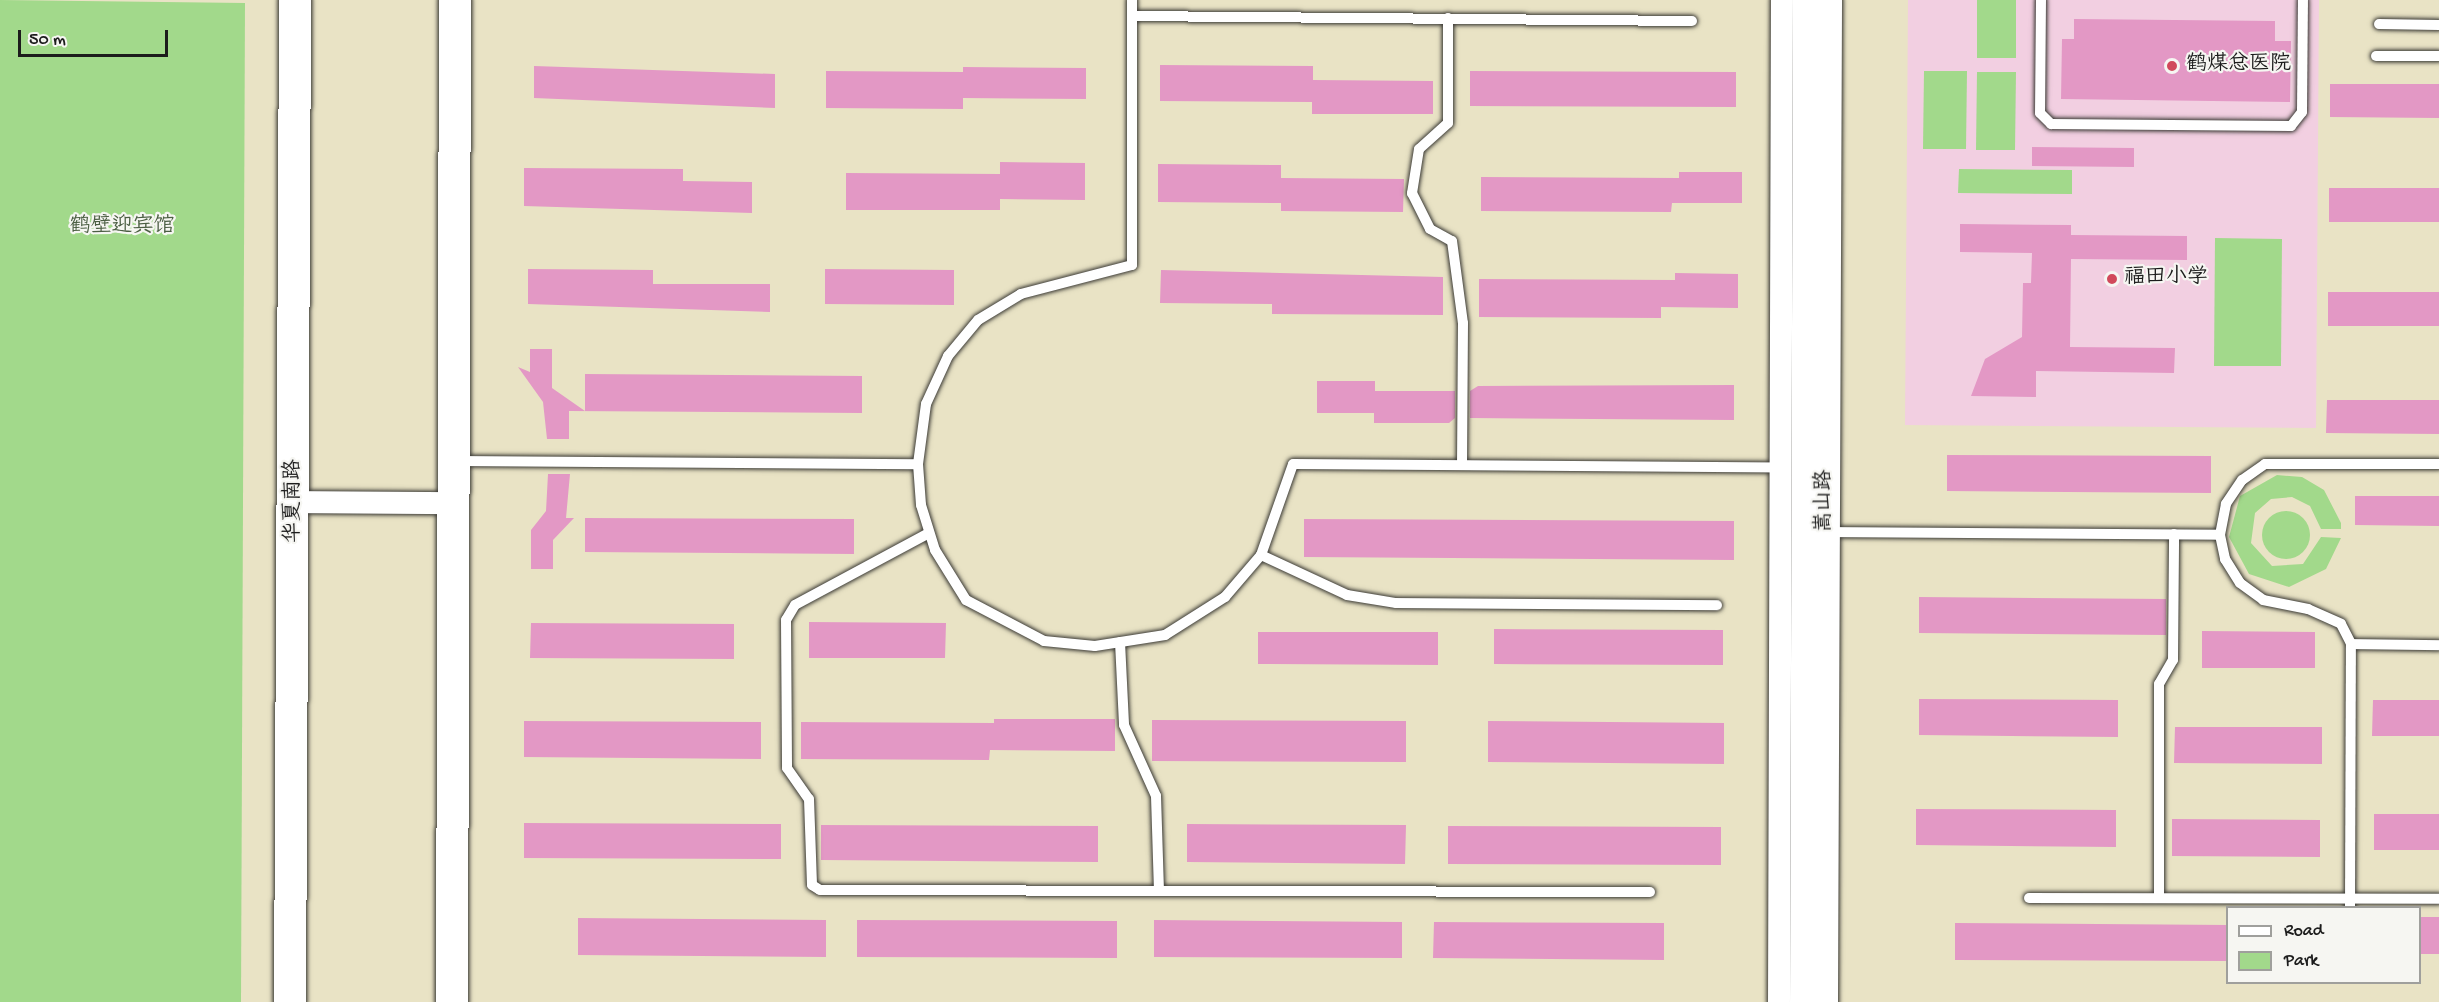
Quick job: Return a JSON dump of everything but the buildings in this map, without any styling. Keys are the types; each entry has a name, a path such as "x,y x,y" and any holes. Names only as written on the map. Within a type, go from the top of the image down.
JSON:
{"main road":[{"name":"华夏南路","path":"291,1002 295,502 295,0"},
{"path":"452,1002 451,461 455,0"}],"street":[{"path":"1779,1002 1782,0"},
{"name":"嵩山路","path":"1803,1002 1806,0"},
{"name":"嵩山路","path":"1824,1002 1828,0"},
{"path":"295,502 451,503"}],"lane":[{"path":"1132,0 1131,265 1021,294 978,320 948,356 926,404 918,464 929,533 966,600 1044,641 1120,642 1165,635 1225,597 1260,555 1293,464 1782,467"},
{"path":"2041,0 2040,113 2051,124 2291,126 2302,112 2303,0"},
{"path":"1132,16 1692,21"},
{"path":"1448,18 1448,123 1419,149 1412,193 1430,230 1452,242 1463,323 1462,465"},
{"path":"2379,24 2439,25"},
{"path":"2376,56 2439,56"},
{"path":"451,461 918,464"},
{"path":"2350,903 2351,644 2341,624 2308,609 2263,600 2240,583 2225,559 2220,535 2226,504 2242,480 2265,464 2439,464"},
{"path":"1826,532 2220,535"},
{"path":"929,533 795,605 786,620 787,768 809,799 812,885 820,890 1650,892"},
{"path":"2159,898 2159,684 2174,660 2174,534"},
{"path":"1260,555 1347,595 1396,603 1717,605"},
{"path":"1120,642 1124,725 1155,796 1158,891"},
{"path":"2351,644 2439,645"},
{"path":"2029,898 2159,898 2350,903 2439,899"}],"shaded area":[{"name":"福田小学","path":"1908,0 2319,0 2316,428 1905,425"}],"green space":[{"name":"鹤壁迎宾馆","path":"0,0 245,3 241,1002 0,1002"},
{"path":"1977,0 2016,0 2016,58 1977,58"},
{"path":"1924,71 1967,71 1966,149 1923,149"},
{"path":"1977,72 2016,72 2015,150 1976,150"},
{"path":"1959,169 2072,170 2072,194 1958,193"},
{"path":"2215,238 2282,239 2281,366 2214,366"},
{"path":"2277,475 2302,477 2324,490 2341,523 2341,529 2321,529 2310,506 2292,497 2271,499 2255,513 2251,543 2272,566 2303,564 2321,537 2341,538 2326,569 2289,587 2249,574 2229,537 2240,496"},
{"path":"2286,511 2303,518 2310,535 2303,552 2286,559 2269,552 2262,535 2269,518"}],"place":[{"name":"鹤煤总医院","path":"2172,66"},
{"name":"福田小学","path":"2112,279"}]}
